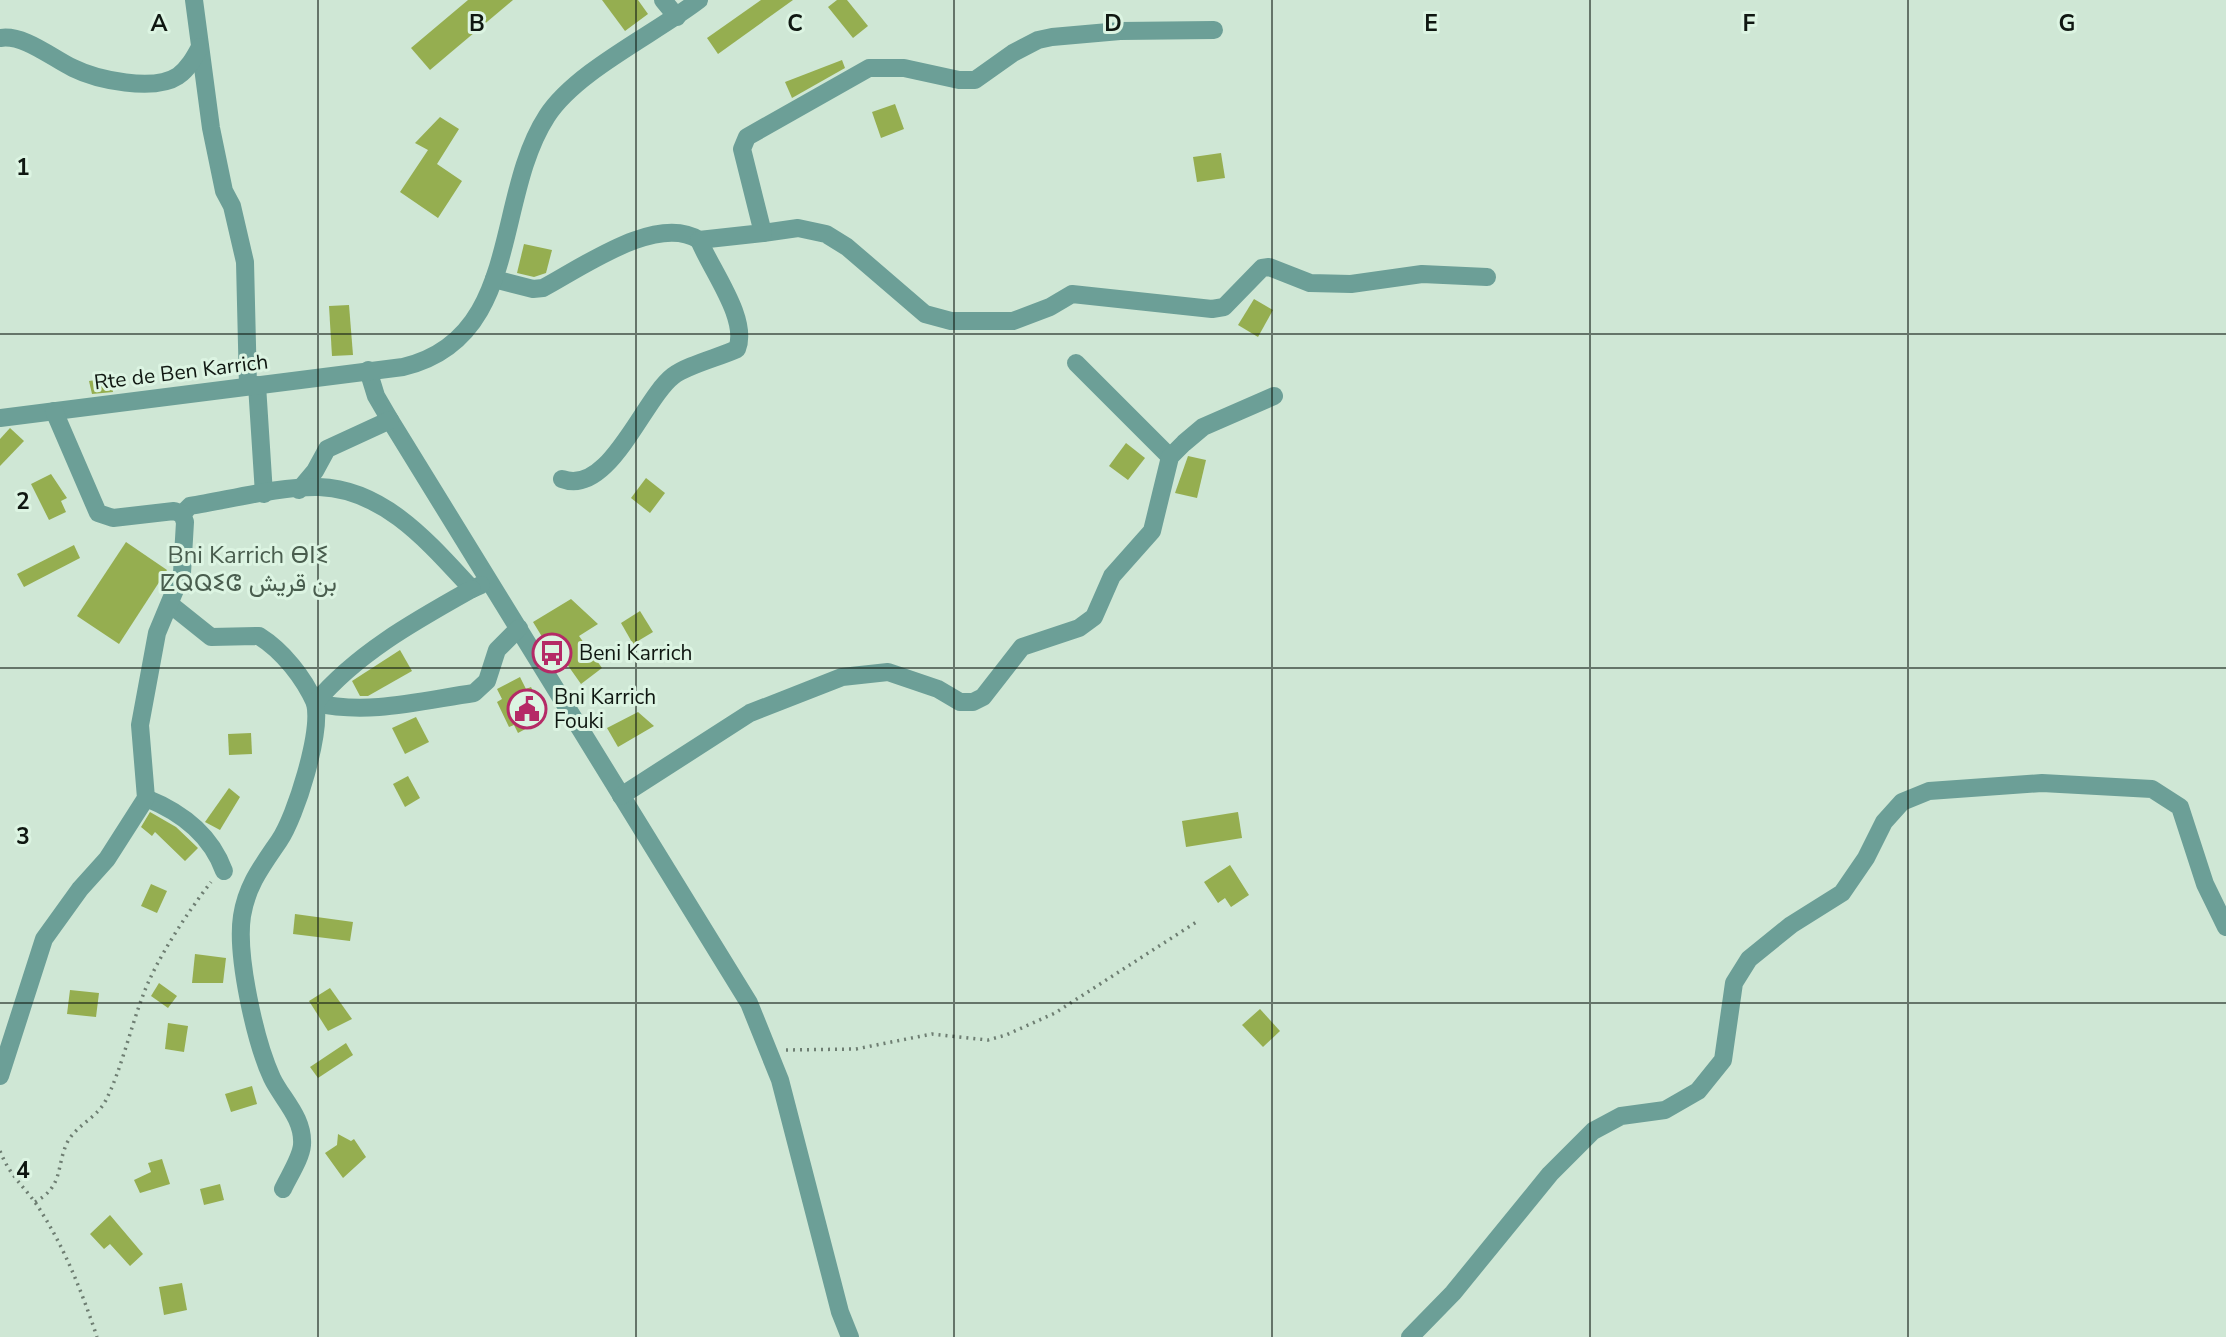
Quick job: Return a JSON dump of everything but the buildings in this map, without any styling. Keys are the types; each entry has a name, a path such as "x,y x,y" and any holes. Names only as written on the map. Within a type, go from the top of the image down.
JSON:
{"street":[{"path":"194,0 211,128 224,191 232,206 245,262 252,386 264,494"},
{"path":"663,0 677,17"},
{"name":"Rte de Ben Karrich","path":"1,416 420,363 448,349 469,330 494,279 535,137 547,115 581,81 699,0"},
{"path":"763,233 742,149 743,142 869,68 904,68 959,80 975,80 1013,53 1038,40 1052,37 1120,31 1214,30"},
{"path":"0,38 7,37 24,42 89,75 136,83 176,78 188,67 200,47"},
{"path":"699,240 798,228 826,234 847,247 925,314 951,321 1013,321 1050,307 1072,294 1212,309 1224,307 1262,268 1269,267 1310,283 1351,284 1422,274 1487,277"},
{"path":"494,279 533,289 543,288 610,249 639,239 689,233 699,240 738,320 742,336 737,349 673,376 602,469 574,484 562,479"},
{"path":"1076,363 1170,457"},
{"path":"368,370 376,396 519,628 544,675 729,966 769,1050 791,1120 840,1312 849,1337"},
{"path":"621,796 750,713 842,677 888,672 938,689 960,702 973,702 983,696 1022,647 1079,628 1094,617 1112,576 1152,531 1170,457 1203,427 1274,396"},
{"path":"0,1076 44,939 80,889 107,859 146,798 140,725 157,633 171,605 184,556 185,522 182,514 174,511 113,518 98,513 54,411"},
{"path":"299,489 315,471 327,449 390,419"},
{"path":"182,514 190,506 264,494 318,487 343,491 381,506 425,540 472,590"},
{"path":"315,703 352,665 389,638 490,580"},
{"path":"171,605 211,637 250,635 268,642 307,686 315,703 318,723 305,774 280,840 251,884 240,936 257,1031 272,1078 295,1112 302,1145 283,1189"},
{"path":"315,703 364,710 474,692 486,681 497,650 519,628"},
{"path":"1410,1337 1453,1293 1550,1174 1593,1131 1622,1115 1665,1110 1698,1091 1723,1060 1734,983 1749,960 1791,925 1842,893 1866,859 1884,822 1902,802 1929,791 2042,783 2152,789 2180,807 2205,884 2226,927"},
{"path":"146,798 168,808 212,843 225,870"}],"path":[{"path":"35,1202 43,1197 62,1169 66,1145 74,1131 92,1119 106,1100 143,995 155,970 204,891 225,870"},
{"path":"769,1050 856,1049 942,1033 988,1040 1006,1035 1055,1013 1198,921"},
{"path":"0,1151 8,1172 35,1202 84,1297 97,1337"}],"place":[{"name":"Beni Karrich","path":"552,653"},
{"name":"Bni Karrich Fouki","path":"527,709"}],"district":[{"name":"Bni Karrich ⴱⵏⵉ ⵇⵕⵕⵉⵛ بن قريش","path":"248,569"}]}
